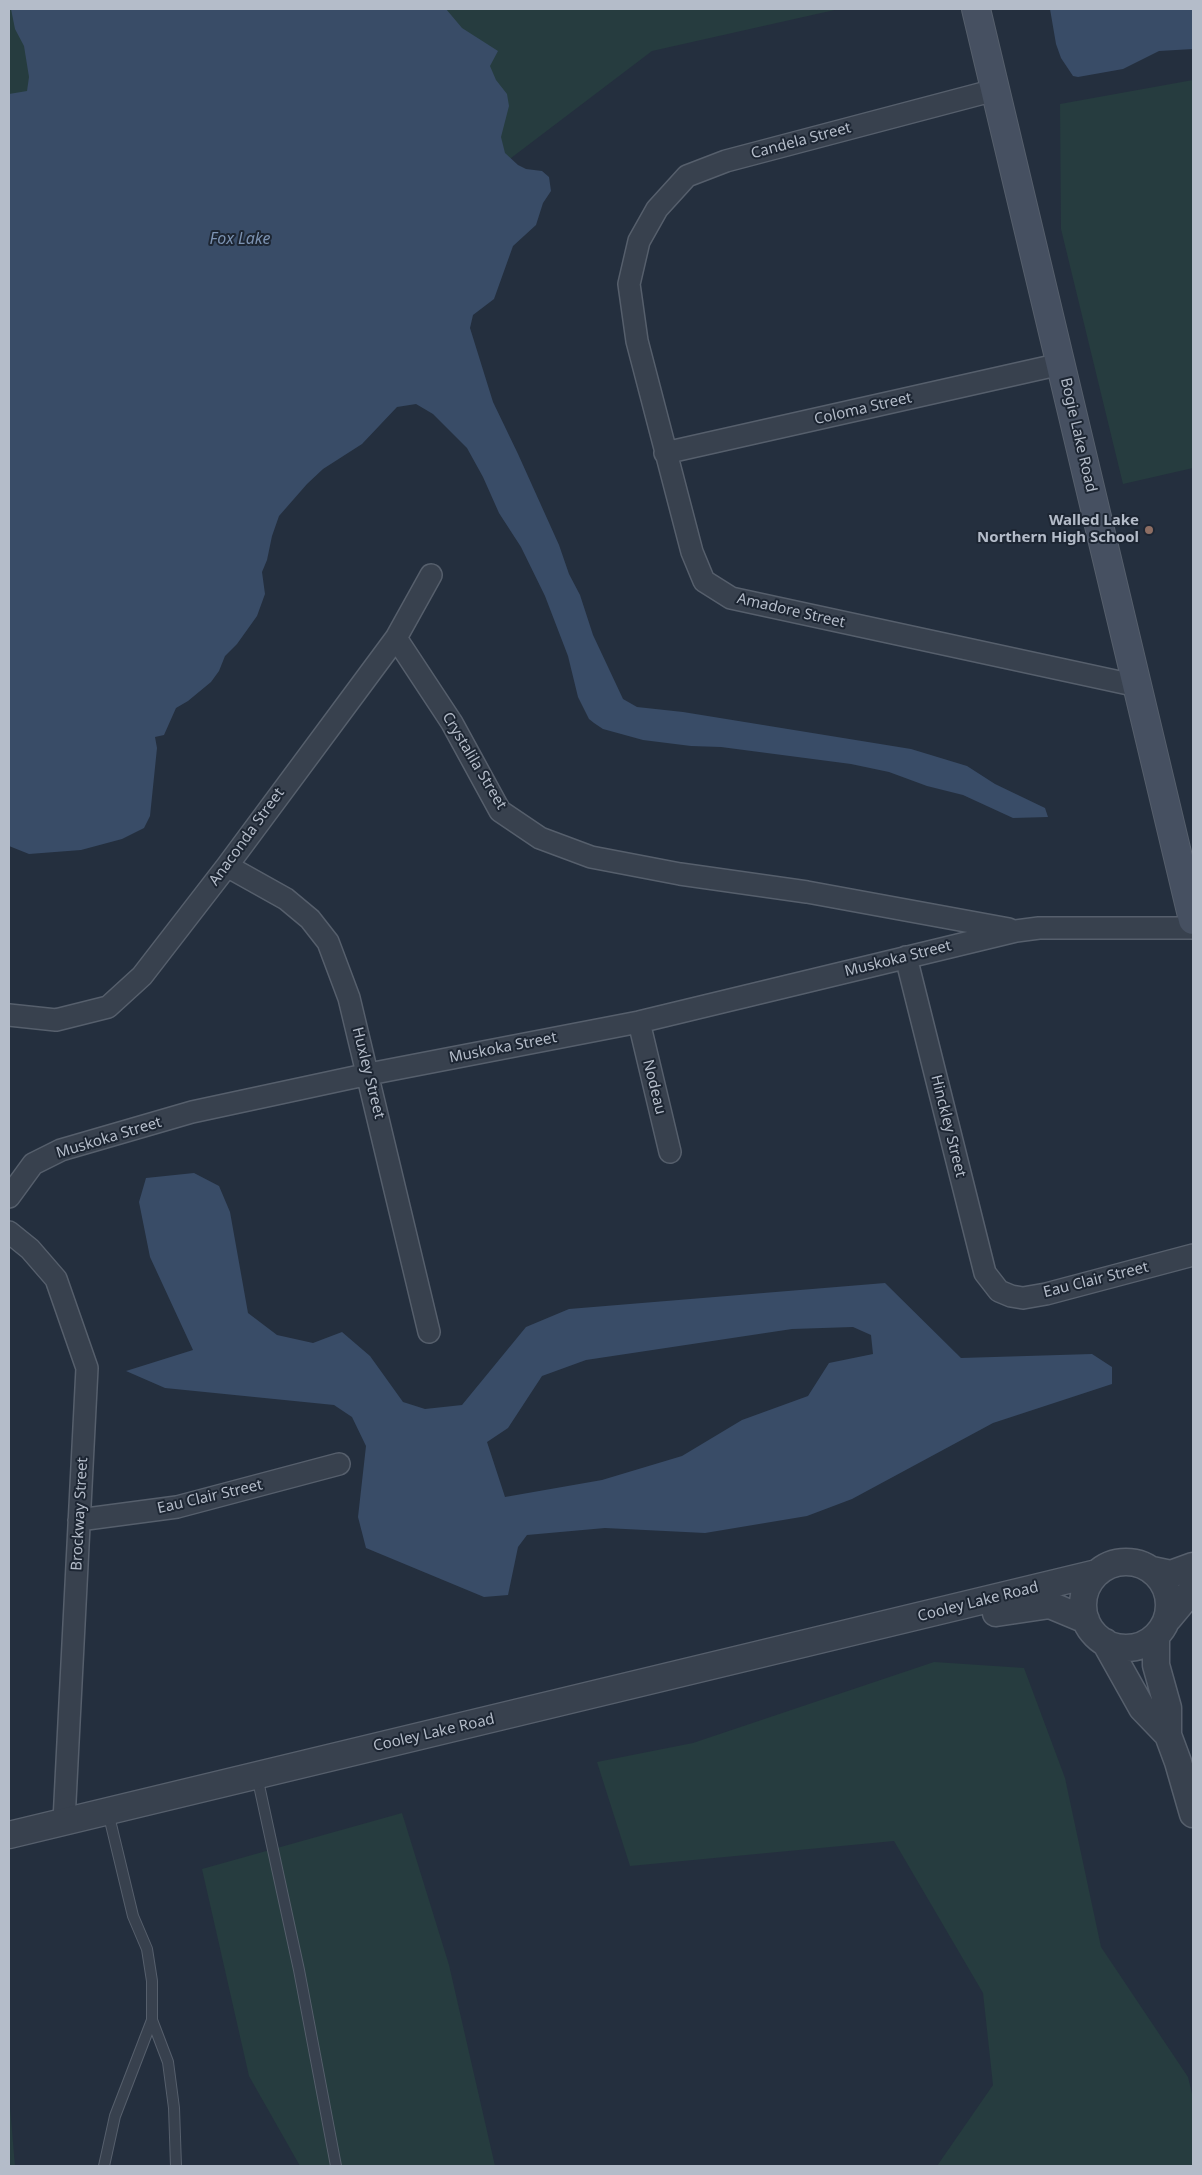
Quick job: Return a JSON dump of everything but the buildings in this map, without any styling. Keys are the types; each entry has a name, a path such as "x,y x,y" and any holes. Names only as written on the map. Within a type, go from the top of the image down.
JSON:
{"main road":[{"name":"Bogie Lake Road","path":"976,9 1193,920"}],"street":[{"name":"Candela Street","path":"639,241 657,209 687,176 726,161 995,90"},
{"name":"Amadore Street","path":"639,241 629,284 637,341 692,552 704,581 732,598 1138,686"},
{"name":"Coloma Street","path":"665,454 1061,364"},
{"name":"Anaconda Street","path":"9,1015 56,1020 108,1007 142,976 227,866 396,638 431,575"},
{"name":"Crystalila Street","path":"396,638 452,724 500,811 540,838 591,857 638,866"},
{"name":"Huxley Street","path":"227,866 286,899 310,919 328,942 350,998 430,1332"},
{"name":"Muskoka Street","path":"638,866 806,892 1016,931"},
{"name":"Muskoka Street","path":"9,1198 33,1164 61,1150 192,1112 369,1074 638,1022 1016,931 1039,928 1193,928"},
{"name":"Hinckley Street","path":"906,957 985,1272 999,1291"},
{"name":"Nodeau","path":"638,1022 670,1152"},
{"name":"Brockway Street","path":"9,1232 30,1249 56,1280 87,1368 64,1821"},
{"name":"Eau Clair Street","path":"999,1291 1023,1298 1046,1294 1193,1255"},
{"name":"Eau Clair Street","path":"79,1520 177,1507 338,1464"},
{"path":"1193,1566 1171,1574 1152,1570 1138,1563 1124,1562 1109,1565 1097,1573 1088,1584 1083,1598 1084,1613 1086,1620 1098,1638 1125,1649 1138,1647 1162,1627 1193,1589"},
{"path":"1152,1570 1161,1579 1168,1591 1170,1605 1162,1627 1156,1665 1168,1708 1168,1735 1193,1814"},
{"name":"Cooley Lake Road","path":"9,1835 1097,1573"},
{"name":"Cooley Lake Road","path":"859,1631 1050,1605 1086,1620"},
{"path":"1105,1642 1142,1708 1168,1735"}],"lane":[{"path":"256,1775 299,1970 336,2166"},
{"path":"107,1811 133,1916 147,1949 152,1981 152,2020 168,2062 174,2108 176,2166"},
{"path":"104,2166 115,2116 152,2020"}],"green space":[{"path":"9,9 839,9 652,51 461,196 9,145"},
{"path":"1193,80 1193,468 1123,484 1061,229 1060,104"},
{"path":"934,1662 1024,1668 1065,1778 1101,1947 1188,2077 1193,2098 1193,2166 937,2166 993,2085 983,1993 894,1841 630,1866 597,1762 693,1743"},
{"path":"402,1813 449,1965 495,2166 300,2166 249,2076 202,1869"},
{"path":"9,2095 15,2166 9,2166"}],"water":[{"name":"Fox Lake","path":"11,9 446,9 462,28 498,51 490,66 496,80 507,94 509,106 501,137 505,153 518,165 526,169 542,171 549,177 551,191 543,203 536,225 513,246 494,299 473,315 470,328 493,402 559,545 569,574 580,595 593,635 623,699 637,707 683,712 911,749 967,766 995,784 1045,808 1048,817 1013,818 963,795 927,786 889,772 851,764 721,747 691,746 643,740 603,729 589,719 578,697 568,656 545,596 521,547 499,513 483,477 467,448 433,414 416,404 397,407 362,444 323,469 279,516 262,572 265,594 257,616 237,644 225,656 219,671 211,682 188,701 176,708 164,735 155,737 157,748 150,816 144,828 122,839 81,850 29,854 9,846 9,94 27,91 29,77 24,46 15,29"},
{"path":"1050,9 1193,9 1193,49 1159,51 1123,69 1078,77 1073,76 1061,58 1056,44"},
{"path":"194,1173 219,1186 230,1212 248,1313 277,1335 313,1343 342,1332 370,1356 403,1402 425,1409 462,1405 526,1327 569,1309 885,1283 961,1358 1092,1354 1112,1367 1112,1384 993,1423 852,1499 807,1516 705,1533 605,1528 527,1535 518,1547 508,1595 484,1597 366,1548 358,1517 366,1446 352,1417 334,1405 165,1388 126,1371 193,1350 150,1257 139,1202 146,1178","holes":["853,1327 871,1335 873,1354 829,1363 808,1396 742,1420 682,1456 602,1480 505,1497 487,1442 508,1428 542,1376 586,1360 792,1329"]}],"place":[{"name":"Walled Lake Northern High School","path":"1149,530"}]}
